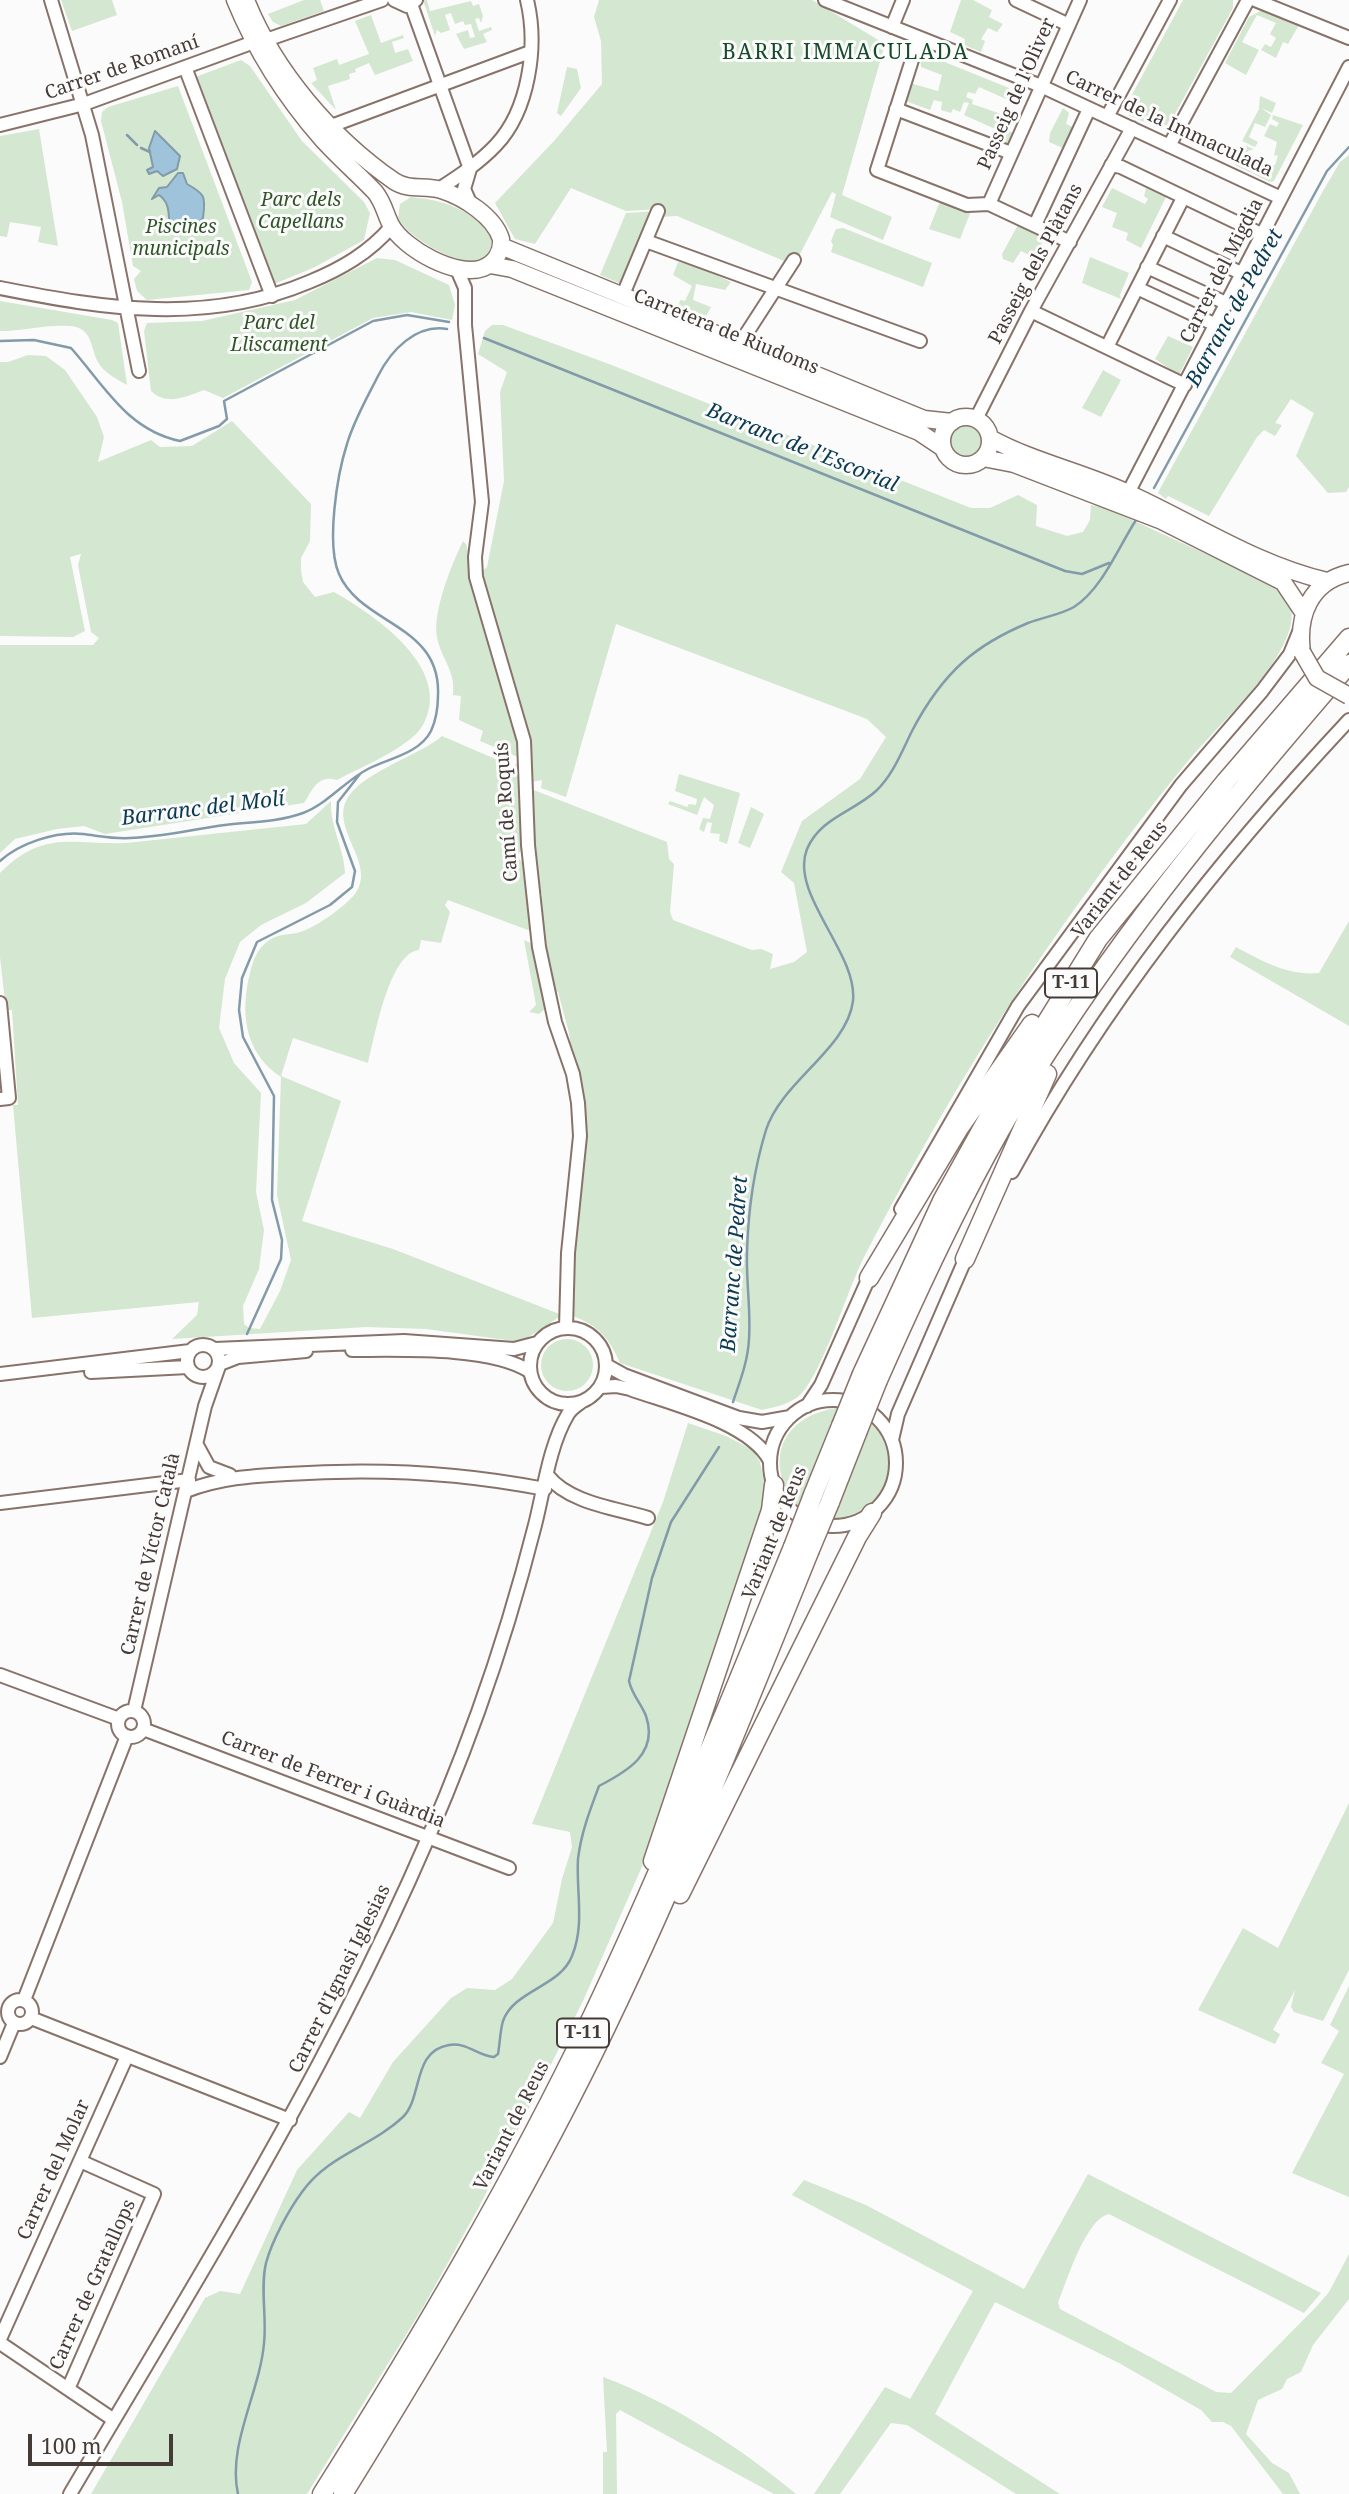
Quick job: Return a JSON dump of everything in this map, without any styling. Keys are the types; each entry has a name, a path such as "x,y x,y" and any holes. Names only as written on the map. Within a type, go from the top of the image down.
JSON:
{"highway":[{"name":"Variant de Reus","path":"343,2494 422,2366 556,2127 673,1882 870,1377 902,1283 943,1199 993,1109 1098,939 1226,780 1349,638"},
{"name":"Variant de Reus","path":"870,1377 1008,1118 1061,1031 1178,867 1349,664"},
{"path":"965,1259 1042,1082 1129,935"},
{"path":"869,1278 959,1128 1074,961 1098,939"},
{"path":"591,2018 649,1874 771,1510 774,1485"},
{"path":"595,2050 631,1993 832,1586 872,1513"},
{"name":"Variant de Reus","path":"322,2494 407,2361 467,2256 591,2018 674,1838 801,1549"}],"main road":[{"name":"Carretera de Riudoms","path":"235,0 295,106 322,139 373,191 404,240 418,252 456,267 512,269 919,432 943,448"},
{"name":"Carretera de Riudoms","path":"246,0 260,41 331,127 370,163 397,183 410,188 439,189 484,214 499,232 502,246 924,419 952,422"},
{"path":"390,220 393,199 410,188"},
{"path":"484,267 502,246"},
{"path":"990,438 988,450 983,458 975,463 959,464 951,460 943,448 943,436 952,422 960,418 976,419 984,426 990,438 1016,453 1128,492 1288,572 1327,581"},
{"path":"983,458 1014,464 1162,521 1283,582 1303,612"},
{"path":"1349,573 1327,581 1312,595 1303,612 1299,632 1302,652 1317,678 1349,696"}],"street":[{"path":"51,0 84,104 129,309 139,371"},
{"name":"Carrer de Romaní","path":"0,125 84,104 382,0"},
{"path":"394,0 402,5 413,2 470,169 464,189 471,205"},
{"path":"439,189 470,169 497,144 511,122 525,84 530,52 531,23 527,0"},
{"name":"Carrer de la Immaculada","path":"825,0 1041,86 1281,198"},
{"path":"892,27 903,0"},
{"path":"1016,0 1069,25"},
{"name":"Passeig de l'Oliver","path":"989,204 1080,0"},
{"path":"1107,117 1170,0"},
{"path":"1169,146 1248,0"},
{"path":"1255,0 1349,38"},
{"path":"919,38 877,170 967,205 989,204 1070,242"},
{"path":"331,127 530,52"},
{"path":"184,67 272,296"},
{"name":"Carrer del Migdia","path":"1128,492 1349,67"},
{"path":"1035,225 1090,108"},
{"path":"896,109 1011,153"},
{"name":"Passeig dels Plàtans","path":"976,419 1031,311 1132,128"},
{"path":"1111,165 1121,167 1263,234"},
{"path":"1107,347 1182,198"},
{"path":"622,297 658,211"},
{"path":"374,247 390,220"},
{"path":"1163,236 1243,274"},
{"path":"0,288 71,302 129,309 177,312 210,309 272,296 319,278 374,247 404,240"},
{"path":"646,241 920,341"},
{"path":"739,345 794,260"},
{"name":"Camí de Roquís","path":"456,267 466,296 465,325 482,502 475,557 476,577 524,741 528,845 540,947 555,1022 573,1074 578,1102 580,1136 568,1253 566,1328"},
{"name":"Camí de Roquís","path":"466,296 484,267"},
{"path":"1147,267 1228,304"},
{"path":"1137,288 1216,325"},
{"path":"1031,311 1185,385"},
{"path":"770,1461 776,1437 790,1417 807,1406 821,1385 911,1190 1018,1006 1181,785 1262,691 1290,654 1299,632"},
{"path":"892,1440 898,1414 965,1259 1045,1111 1141,967 1270,804 1349,720"},
{"path":"0,1003 9,1098 0,1099"},
{"path":"601,1387 606,1365 604,1353 597,1342 583,1331 566,1328 550,1332 537,1343 531,1354 529,1371 532,1381 546,1398 566,1404 581,1402 601,1387 616,1386 630,1390 735,1429 759,1444 770,1461 774,1485 785,1504 810,1522 842,1526 872,1513 888,1494 893,1483 896,1454 892,1440 880,1421 862,1407 840,1401 807,1406"},
{"path":"0,1374 190,1351 203,1344 215,1349 310,1342 404,1341 514,1349 537,1343"},
{"path":"215,1349 220,1365"},
{"path":"190,1351 188,1367 195,1376 203,1378 213,1375 220,1365 238,1357 316,1350 418,1350 497,1359 529,1371"},
{"path":"0,1381 166,1365 188,1367"},
{"name":"Carrer de Víctor Català","path":"134,1711 205,1406 220,1365"},
{"path":"606,1365 624,1376 739,1418 762,1422 790,1417"},
{"name":"Carrer de Víctor Català","path":"203,1378 205,1406"},
{"name":"Carrer d'Ignasi Iglesias","path":"70,2494 290,2120 366,1975 430,1838 495,1664 541,1504 556,1442 559,1417 546,1398"},
{"name":"Carrer d'Ignasi Iglesias","path":"556,1442 569,1411 581,1402"},
{"path":"197,1446 209,1467 216,1472 241,1476"},
{"path":"0,1503 188,1486 241,1476 343,1470 440,1473 546,1483 573,1496 648,1518"},
{"path":"541,1504 573,1496"},
{"path":"0,1675 119,1719"},
{"path":"134,1711 142,1718 143,1729 136,1735 127,1736 120,1730 119,1719 125,1712 134,1711"},
{"name":"Carrer de Ferrer i Guàrdia","path":"143,1729 509,1867"},
{"path":"24,2000 127,1736"},
{"path":"24,2000 31,2007 31,2018 24,2024 14,2023 4,2006 24,2000"},
{"path":"31,2018 290,2120"},
{"path":"0,2057 14,2023"},
{"name":"Carrer del Molar","path":"0,2341 127,2056"},
{"name":"Carrer de Gratallops","path":"68,2389 154,2194 80,2161"},
{"path":"0,2341 114,2420"}],"green space":[{"path":"61,0 112,0 117,15 72,31"},
{"path":"304,0 320,0 324,11 281,26 273,22 268,14"},
{"path":"423,0 427,0 430,11 471,1 473,6 479,4 483,16 481,23 479,18 475,19 479,31 491,27 492,30 483,34 487,42 464,49 456,34 468,30 470,38 475,37 471,24 465,25 463,21 455,24 451,13 445,15 450,30 441,33 437,30 435,36"},
{"path":"599,0 812,0 885,44 842,195 892,217 883,240 830,217 836,194 832,192 798,258 784,261 677,216 659,217 660,209 626,211 571,188 535,244 515,239 495,203 554,141 602,84 601,41 594,17"},
{"path":"961,0 973,0 992,10 989,17 1003,24 997,32 988,28 981,39 985,41 981,52 964,45 965,39 950,32"},
{"path":"1183,0 1233,0 1233,8 1169,125 1156,127 1128,115 1127,104"},
{"path":"1262,10 1299,25 1288,44 1283,42 1276,58 1261,50 1265,44 1271,47 1276,38 1270,34 1276,23 1257,15 1242,42 1259,50 1246,75 1225,63 1249,17"},
{"path":"371,15 381,43 403,35 404,38 392,42 395,53 408,49 413,61 375,75 369,63 349,74 350,79 328,86 336,110 311,83 317,80 313,68 337,59 339,65 369,54 355,21"},
{"path":"920,52 1009,88 1006,99 979,87 975,94 968,92 966,97 973,100 972,104 1007,116 1003,128 1015,134 1008,146 998,144 1002,132 964,115 969,103 964,102 960,112 953,109 951,113 941,110 942,102 934,100 930,110 903,100 910,83 938,91 942,75 921,67"},
{"name":"Parc dels Capellans","path":"241,60 250,66 302,141 364,202 370,213 364,240 313,268 274,284 193,78"},
{"path":"567,67 577,69 581,88 561,116 557,113"},
{"name":"Piscines municipals","path":"178,86 252,282 249,290 147,300 137,291 134,279 141,271 133,266 122,202 101,121 102,112 108,107"},
{"path":"1260,96 1276,103 1272,113 1261,108 1271,115 1265,127 1255,123 1249,137 1258,142 1255,147 1242,141 1259,109"},
{"path":"1063,108 1069,113 1066,124 1075,128 1065,149 1049,142 1050,133"},
{"path":"1273,115 1303,125 1274,181 1270,182 1235,165 1246,146 1254,149 1248,151 1244,160 1265,170 1269,165 1275,165 1278,156 1274,155 1277,142 1264,136 1270,124 1277,127 1279,123 1272,119"},
{"path":"39,129 58,246 38,242 41,227 10,222 7,237 0,236 0,136"},
{"path":"1349,155 1349,487 1346,492 1328,493 1296,456 1314,413 1291,399 1275,423 1282,425 1275,436 1264,430 1257,437 1209,516 1168,496 1166,499 1158,493 1161,487 1323,191 1340,162"},
{"path":"1112,188 1145,204 1148,199 1144,196 1146,188 1166,197 1141,248 1126,240 1128,233 1112,227 1117,213 1102,207"},
{"path":"411,197 445,203 465,212 491,235 490,251 482,260 469,261 436,250 419,239 398,218 400,204"},
{"path":"941,199 971,211 960,239 929,229"},
{"path":"658,211 626,286 600,275 626,213"},
{"path":"1019,223 1044,239 1035,258 1021,251 1013,263 1003,259 1002,254"},
{"path":"843,228 932,263 923,287 831,252 831,241 836,229"},
{"path":"1090,257 1129,273 1120,295 1121,299 1082,283"},
{"name":"Parc del Lliscament","path":"377,258 395,260 449,285 455,305 452,320 411,312 373,318 223,398 204,390 170,399 157,396 151,391 144,331 147,323 202,321 295,300"},
{"path":"678,262 699,267 731,282 725,290 696,284 693,300 711,307 705,318 678,308 680,300 685,301 692,286 673,275"},
{"path":"0,301 118,323 127,385 101,366 90,339 83,330 70,326 53,326 0,331"},
{"path":"492,325 503,325 609,364 971,508 990,508 1018,495 1037,505 1036,526 1067,536 1083,532 1090,520 1091,505 1106,508 1276,586 1287,599 1291,610 1290,628 1273,662 1246,698 1188,761 1141,820 1066,921 1011,1002 935,1126 865,1255 810,1382 797,1397 772,1408 762,1410 620,1363 602,1334 590,1324 573,1316 573,1263 583,1158 569,1033 558,992 551,988 538,914 542,894 536,889 531,789 667,842 669,859 674,864 670,912 673,920 752,950 761,949 773,954 770,969 794,962 807,952 794,883 781,872 802,821 860,779 886,737 867,719 616,624 566,797 541,788 542,780 531,782 528,740 480,573 487,567 504,481 500,392 507,372 478,354 485,331"},
{"path":"1168,336 1193,347 1179,375 1155,359"},
{"path":"28,355 46,356 65,370 97,417 104,437 98,462 151,440 160,447 192,446 232,421 311,504 310,541 301,558 303,582 315,597 334,592 370,615 406,646 420,665 428,684 430,704 423,725 417,733 396,749 337,780 321,781 304,803 105,834 84,826 57,829 15,839 0,853 0,645 93,645 99,638 91,632 78,565 81,554 70,557 85,631 73,637 0,636 0,362"},
{"path":"1103,370 1121,380 1101,417 1082,408"},
{"path":"966,425 977,430 982,441 977,452 966,457 955,452 950,441 955,430"},
{"path":"463,541 519,737 520,758 480,741 483,731 459,720 461,696 453,695 452,678 439,645 436,627 440,602"},
{"path":"442,736 514,767 520,758 524,847 517,856 526,867 533,932 448,900 445,905 450,912 441,943 421,940 419,950 408,955 399,965 379,1016 368,1063 293,1038 281,1076 341,1101 302,1221 393,1249 562,1315 521,1342 426,1329 366,1327 172,1339 197,1315 199,1302 32,1318 13,1105 18,1105 12,1010 6,1010 0,957 0,873 16,859 45,845 59,842 126,843 306,824 331,801 345,873 306,903 261,925 240,942 225,979 219,1028 234,1063 261,1093 256,1192 264,1230 259,1269 243,1306 244,1324 249,1328 260,1329 280,1291 291,1260 277,1195 281,1077 259,1056 252,1044 246,1017 247,988 256,955 272,938 316,925 355,894 361,871 348,836 343,812 346,801 363,782"},
{"path":"679,774 740,793 727,844 719,841 720,834 710,833 712,823 707,822 704,832 699,829 703,818 710,819 714,805 704,797 697,815 668,804 670,801 687,807 689,804 696,805 697,799 675,791"},
{"path":"751,807 764,814 750,848 738,843"},
{"path":"1349,921 1349,1026 1230,957 1236,947 1286,970 1319,973"},
{"path":"524,940 535,945 545,1009 539,1014 529,1012 536,1005"},
{"path":"567,1339 577,1341 585,1347 591,1355 591,1375 585,1383 577,1389 567,1391 557,1389 549,1383 543,1375 541,1365 543,1355 549,1347 557,1341"},
{"path":"837,1408 797,1507 781,1474 783,1444 791,1431 802,1421"},
{"path":"872,1422 888,1454 889,1470 885,1484 878,1497 866,1507 851,1515 832,1519"},
{"path":"688,1423 726,1436 753,1450 760,1462 766,1490 763,1512 644,1862 583,2001 479,2207 422,2309 307,2494 91,2494 205,2298 220,2291 240,2294 297,2170 349,2112 360,2118 393,2062 451,1998 467,1988 495,1990 512,1979 553,1923 572,1847 570,1832 532,1824 663,1502"},
{"path":"1349,1803 1349,1970 1323,2021 1294,2012 1291,2007 1295,1990 1273,2030 1280,2034 1275,2044 1198,2010 1243,1928 1278,1948"},
{"path":"1349,1986 1349,2197 1292,2173 1344,2074 1321,2063 1339,2031 1330,2025"},
{"path":"1088,2174 1321,2293 1304,2313 1109,2214 1101,2218 1078,2252 1058,2303 1060,2309 1216,2392 1231,2393 1317,2306 1329,2292 1349,2254 1349,2299 1313,2345 1301,2372 1287,2379 1282,2389 1258,2400 1246,2434 1272,2463 1289,2473 1300,2494 1283,2494 1231,2426 1223,2422 1212,2422 1201,2410 1119,2363 995,2302 935,2414 1060,2494 1016,2494 907,2425 891,2423 840,2494 814,2494 885,2387 910,2399 973,2291 792,2195 804,2180 866,2205 1024,2289"},
{"path":"603,2377 680,2413 752,2460 796,2494 774,2494 620,2410 616,2414 617,2494 603,2494 603,2452 607,2452"}],"water":[{"path":"155,131 180,156 177,169 163,176 157,171 149,174 147,170 153,167 149,148"},
{"path":"178,173 183,173 187,184 198,190 204,200 203,218 192,231 173,232 164,199 159,195 152,199 159,188 167,187"}],"waterway":[{"path":"127,135 137,145"},
{"name":"Barranc de Pedret","path":"1154,488 1327,171 1349,147"},
{"path":"141,148 150,152"},
{"path":"0,341 34,340 71,348 106,391 131,416 145,427 180,441 219,426 227,419 224,401 373,321 407,315 449,322"},
{"name":"Barranc de l'Escorial","path":"0,861 28,844 61,834 142,837 294,816 311,809 360,774 411,750 426,739 433,727 437,709 436,672 427,653 414,639 350,591 339,574 335,561 333,528 334,509 347,444 383,366 397,348 415,335 447,329"},
{"name":"Barranc de l'Escorial","path":"484,338 1065,571 1082,574 1109,563"},
{"name":"Barranc de Pedret","path":"733,1402 748,1347 749,1222 755,1175 766,1130 785,1096 839,1035 853,1001 852,983 845,963 807,885 804,866 807,849 813,838 828,823 882,785 928,703 955,669 1002,635 1028,623 1069,610 1084,599 1109,567 1136,520"},
{"path":"247,1334 281,1259 282,1240 272,1200 274,1096 243,1037 239,1010 242,978 257,942 330,905 352,887 355,871 337,822 338,802 360,774"},
{"path":"238,2494 236,2475 240,2438 257,2380 264,2343 266,2263 291,2208 312,2179 324,2169 403,2117 413,2098 423,2065 437,2049 455,2045 488,2056 494,2057 498,2054 503,2021 509,2011 517,2002 558,1975 572,1956 579,1920 578,1859 589,1813 599,1786 638,1760 648,1741 646,1716 629,1681 652,1578 671,1522 719,1447"}],"district":[{"name":"BARRI IMMACULADA","path":"846,53"}],"water label":[{"name":"Barranc del Molí","path":"203,809"}]}
